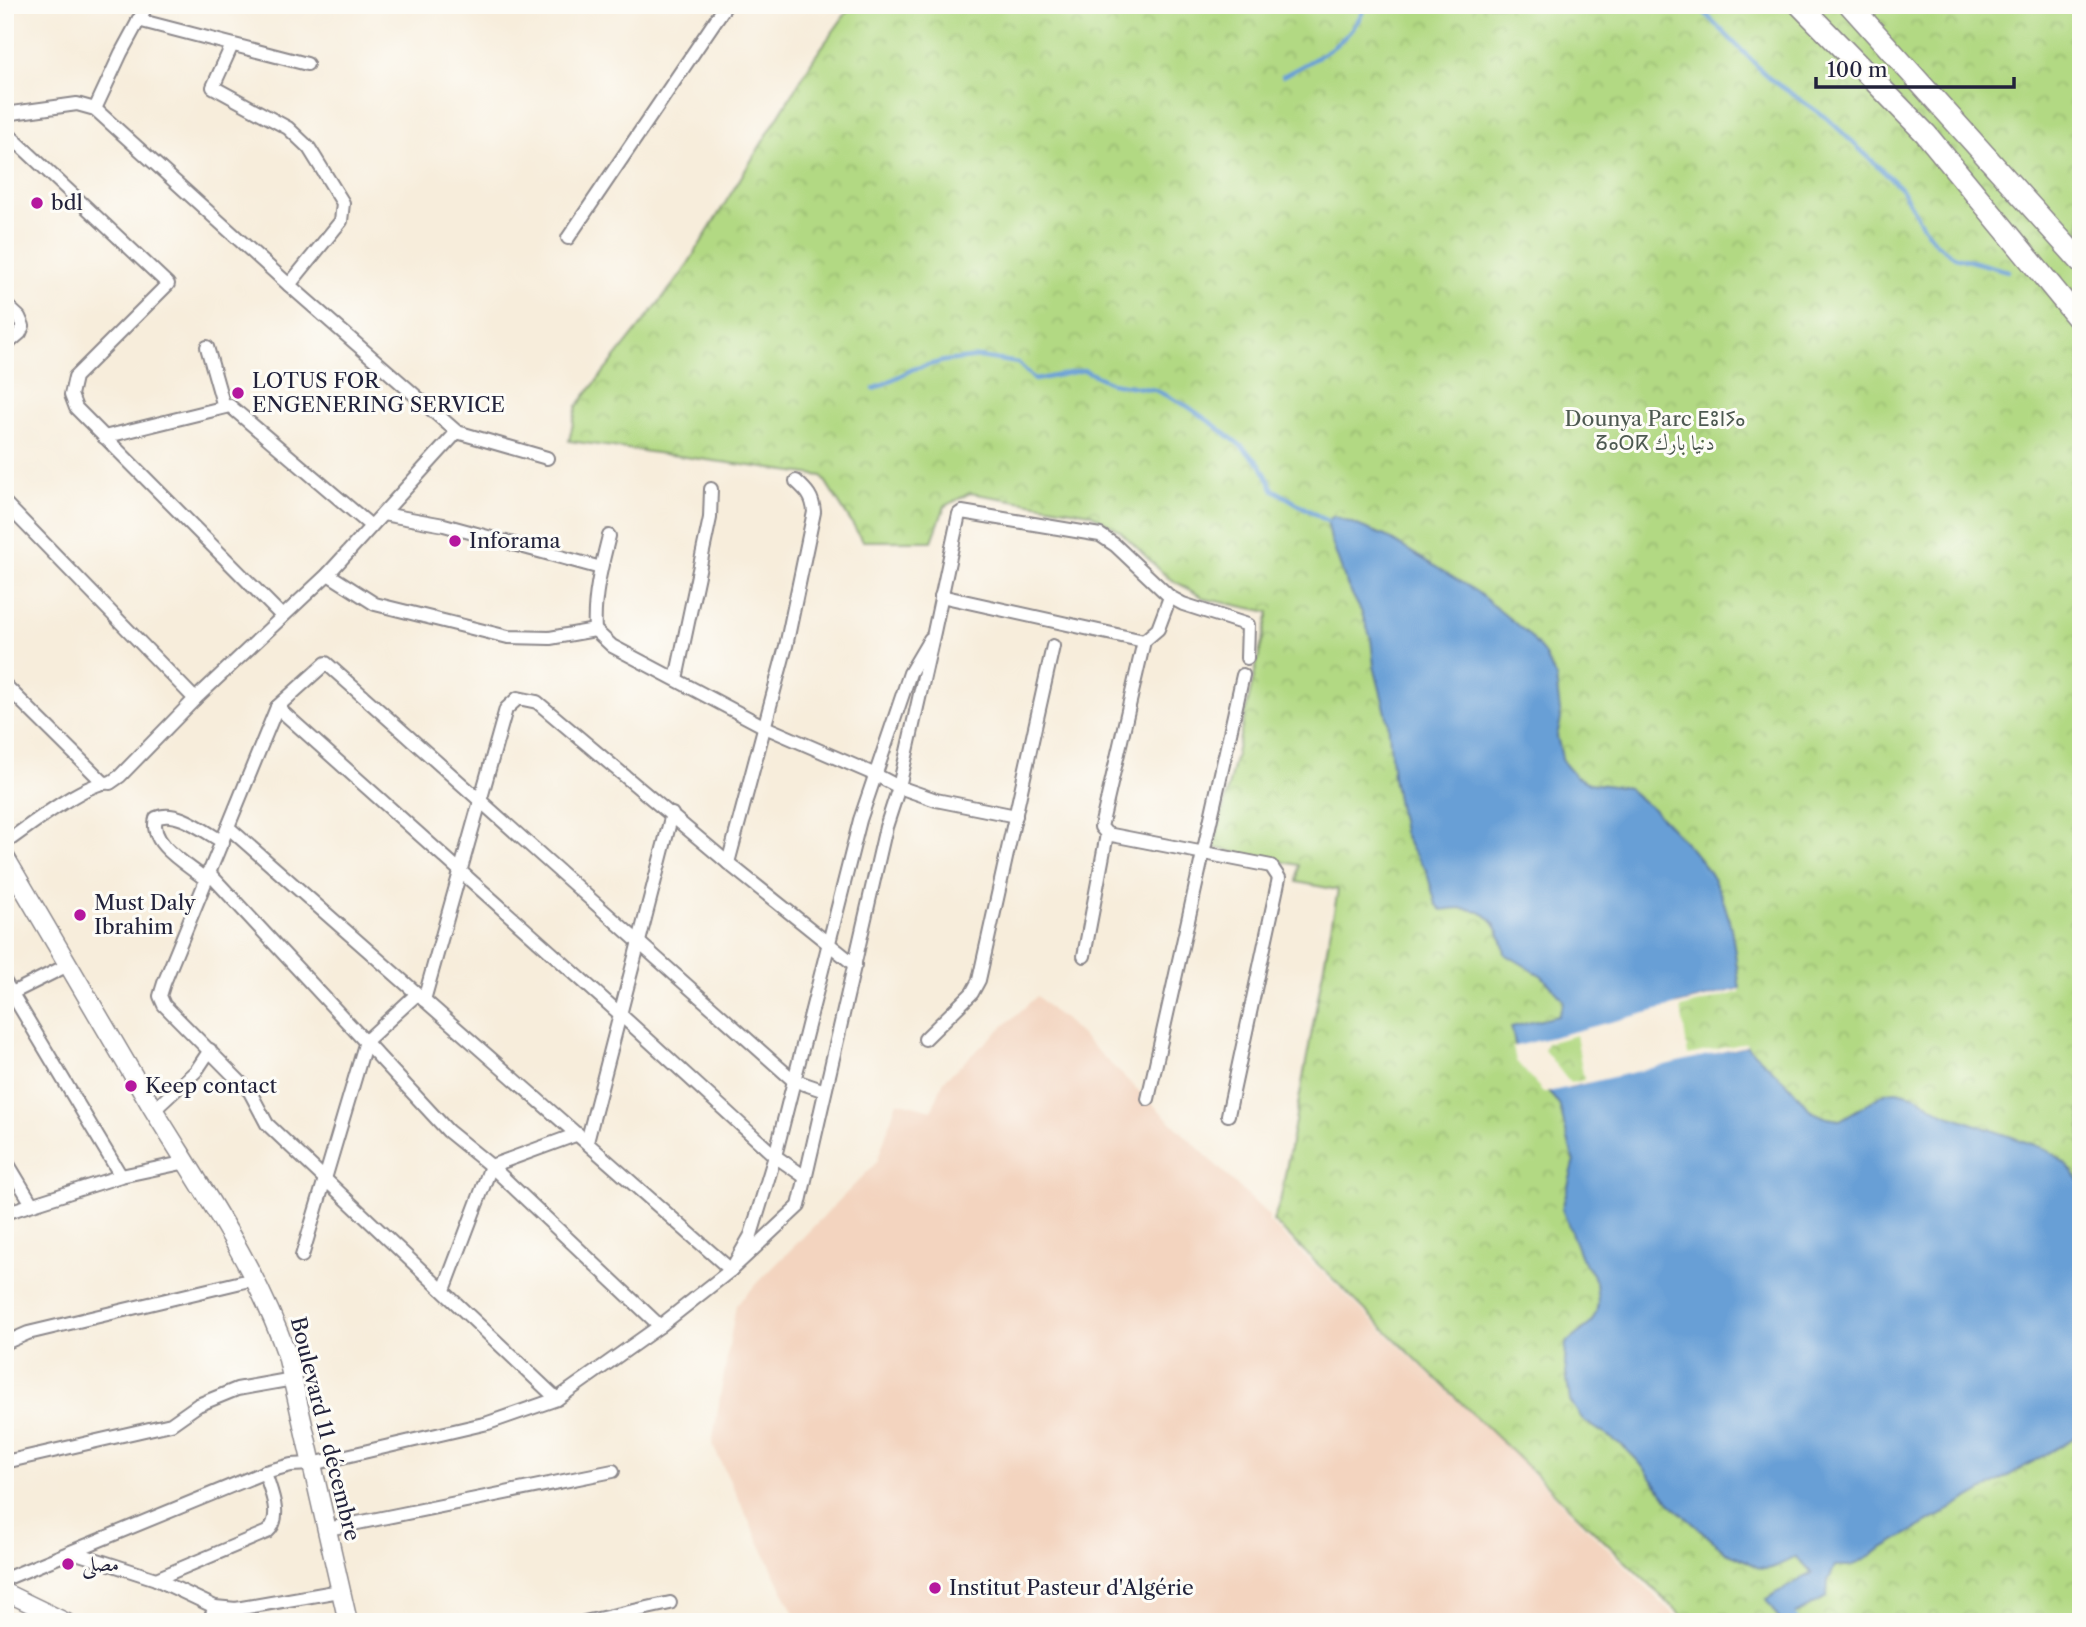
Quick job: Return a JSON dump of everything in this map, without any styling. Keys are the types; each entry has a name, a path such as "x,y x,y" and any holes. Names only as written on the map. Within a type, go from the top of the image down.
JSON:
{"highway":[{"path":"1800,5 1926,134 2081,322"},
{"path":"1850,5 2081,262"}],"main road":[{"name":"Boulevard 11 décembre","path":"5,857 231,1235 272,1313 293,1379 348,1622"}],"street":[{"path":"95,109 121,52 147,5"},
{"path":"568,238 726,5"},
{"path":"138,20 307,64"},
{"path":"232,45 212,87 288,128 309,148 343,203 341,221 289,285"},
{"path":"5,114 77,104 95,109 289,285 457,432 547,458"},
{"path":"5,131 168,284 75,377 71,395 76,408 282,616"},
{"path":"5,304 19,317 23,326 20,333 5,346"},
{"path":"206,347 224,407"},
{"path":"104,437 230,406 371,526"},
{"path":"5,685 102,781 110,783 328,574 457,432"},
{"path":"728,863 786,646 814,512 813,501 808,492 796,481"},
{"path":"676,679 710,518 711,489"},
{"path":"5,503 195,699"},
{"path":"5,1579 265,1472 291,1465 312,1464 488,1423 557,1399 660,1326 732,1270 799,1206 886,827 899,787 934,632 956,517 962,512 1100,535 1115,545 1170,597 1183,604 1248,625 1247,657"},
{"path":"383,514 444,525 601,568"},
{"path":"595,631 597,594 609,536"},
{"path":"328,574 375,604 508,637 550,638 595,631"},
{"path":"941,596 1144,641"},
{"path":"1170,597 1158,629 1144,641 1101,827 1107,834 1271,866 1279,878 1228,1115"},
{"path":"595,631 612,646 765,727 899,787 936,800 1016,817"},
{"path":"732,1270 751,1235 775,1156 860,820 910,673 934,632"},
{"path":"925,1039 972,993 979,980 1053,646"},
{"path":"557,1399 267,1124 250,1092 164,1005 160,996 206,876 229,828 277,707 327,663 793,1080 825,1091"},
{"path":"1148,1099 1243,675"},
{"path":"302,1256 366,1041 421,997 462,872 506,709 518,698 537,702 728,863 855,965"},
{"path":"277,707 775,1156 805,1177"},
{"path":"5,843 66,801 102,781"},
{"path":"222,842 176,817 164,814 156,818 153,826 162,844 206,876 366,1041 448,1131 491,1166 660,1326"},
{"path":"582,1138 621,1015 672,814"},
{"path":"229,828 732,1270"},
{"path":"1084,956 1107,834"},
{"path":"68,965 7,991 121,1176"},
{"path":"154,1110 197,1071 210,1050"},
{"path":"491,1166 582,1138"},
{"path":"5,1159 32,1204"},
{"path":"5,1213 121,1176 187,1162"},
{"path":"444,1290 491,1166"},
{"path":"5,1343 28,1333 254,1279"},
{"path":"5,1462 170,1424 198,1405 237,1389 293,1379"},
{"path":"328,1529 614,1471"},
{"path":"156,1579 267,1532 273,1527 276,1514 265,1472"},
{"path":"73,1552 156,1579 215,1607 236,1609 340,1591"},
{"path":"5,1592 68,1622"},
{"path":"584,1622 670,1603"},
{"path":"209,1622 215,1607"}],"shaded area":[{"name":"Institut Pasteur d'Algérie","path":"1037,996 1269,1216 1269,1222 1496,1438 1523,1460 1529,1471 1681,1622 798,1622 712,1444 736,1305 877,1162 897,1101 932,1110 944,1080"}],"green space":[{"name":"Dounya Parc ⴹⵓⵏⵢⴰ ⵒⴰⵔⴽ دنيا بارك","path":"852,5 2081,5 2081,1622 1688,1622 1273,1221 1280,1202 1338,890 1297,882 1299,865 1214,848 1269,612 1206,599 1167,577 1121,532 1090,513 970,493 945,506 932,541 863,541 822,476 569,441 577,406 683,272 814,58"}],"water":[{"path":"1334,516 1385,536 1477,592 1528,634 1544,653 1556,678 1561,719 1557,736 1563,762 1576,777 1589,783 1628,788 1657,813 1706,867 1727,912 1740,989 1677,1005 1685,1058 1747,1046 1793,1089 1811,1111 1827,1118 1840,1120 1887,1092 1897,1091 1916,1096 1943,1113 2046,1149 2065,1163 2081,1182 2081,1434 1852,1566 1835,1566 1828,1581 1827,1597 1781,1622 1766,1599 1812,1573 1796,1557 1765,1569 1726,1552 1673,1506 1623,1446 1583,1420 1570,1401 1565,1364 1566,1343 1590,1324 1596,1313 1596,1283 1581,1258 1562,1209 1574,1163 1559,1104 1519,1060 1511,1027 1558,1016 1564,1001 1542,976 1505,954 1498,930 1485,915 1467,909 1442,910 1436,904 1426,870 1403,832 1393,778 1388,721 1374,666 1371,639 1361,611 1347,585 1327,521","holes":["1579,1032 1588,1082 1569,1087 1540,1050 1545,1040"]}],"pier":[{"path":"1740,989 1740,992 1681,1008 1688,1055 1746,1043 1747,1046 1544,1093 1516,1061 1513,1047","holes":["1576,1035 1584,1080 1570,1083 1544,1050 1547,1043"]}],"waterway":[{"path":"1283,76 1332,48 1351,30 1366,5"},
{"path":"1697,5 1769,78 1828,119 1901,188 1924,228 1937,244 1955,257 2008,271"},
{"path":"874,389 913,369 944,361 980,357 1018,363 1035,380 1084,370 1111,383 1155,390 1187,406 1213,424 1260,464 1274,490 1327,521"},
{"path":"1789,1618 1791,1622"}],"place":[{"name":"bdl","path":"37,203"},
{"name":"LOTUS FOR ENGENERING SERVICE","path":"238,393"},
{"name":"Inforama","path":"455,541"},
{"name":"Must Daly Ibrahim","path":"80,915"},
{"name":"Keep contact","path":"131,1086"},
{"name":"مصلى","path":"68,1564"},
{"name":"Institut Pasteur d'Algérie","path":"935,1588"}]}
